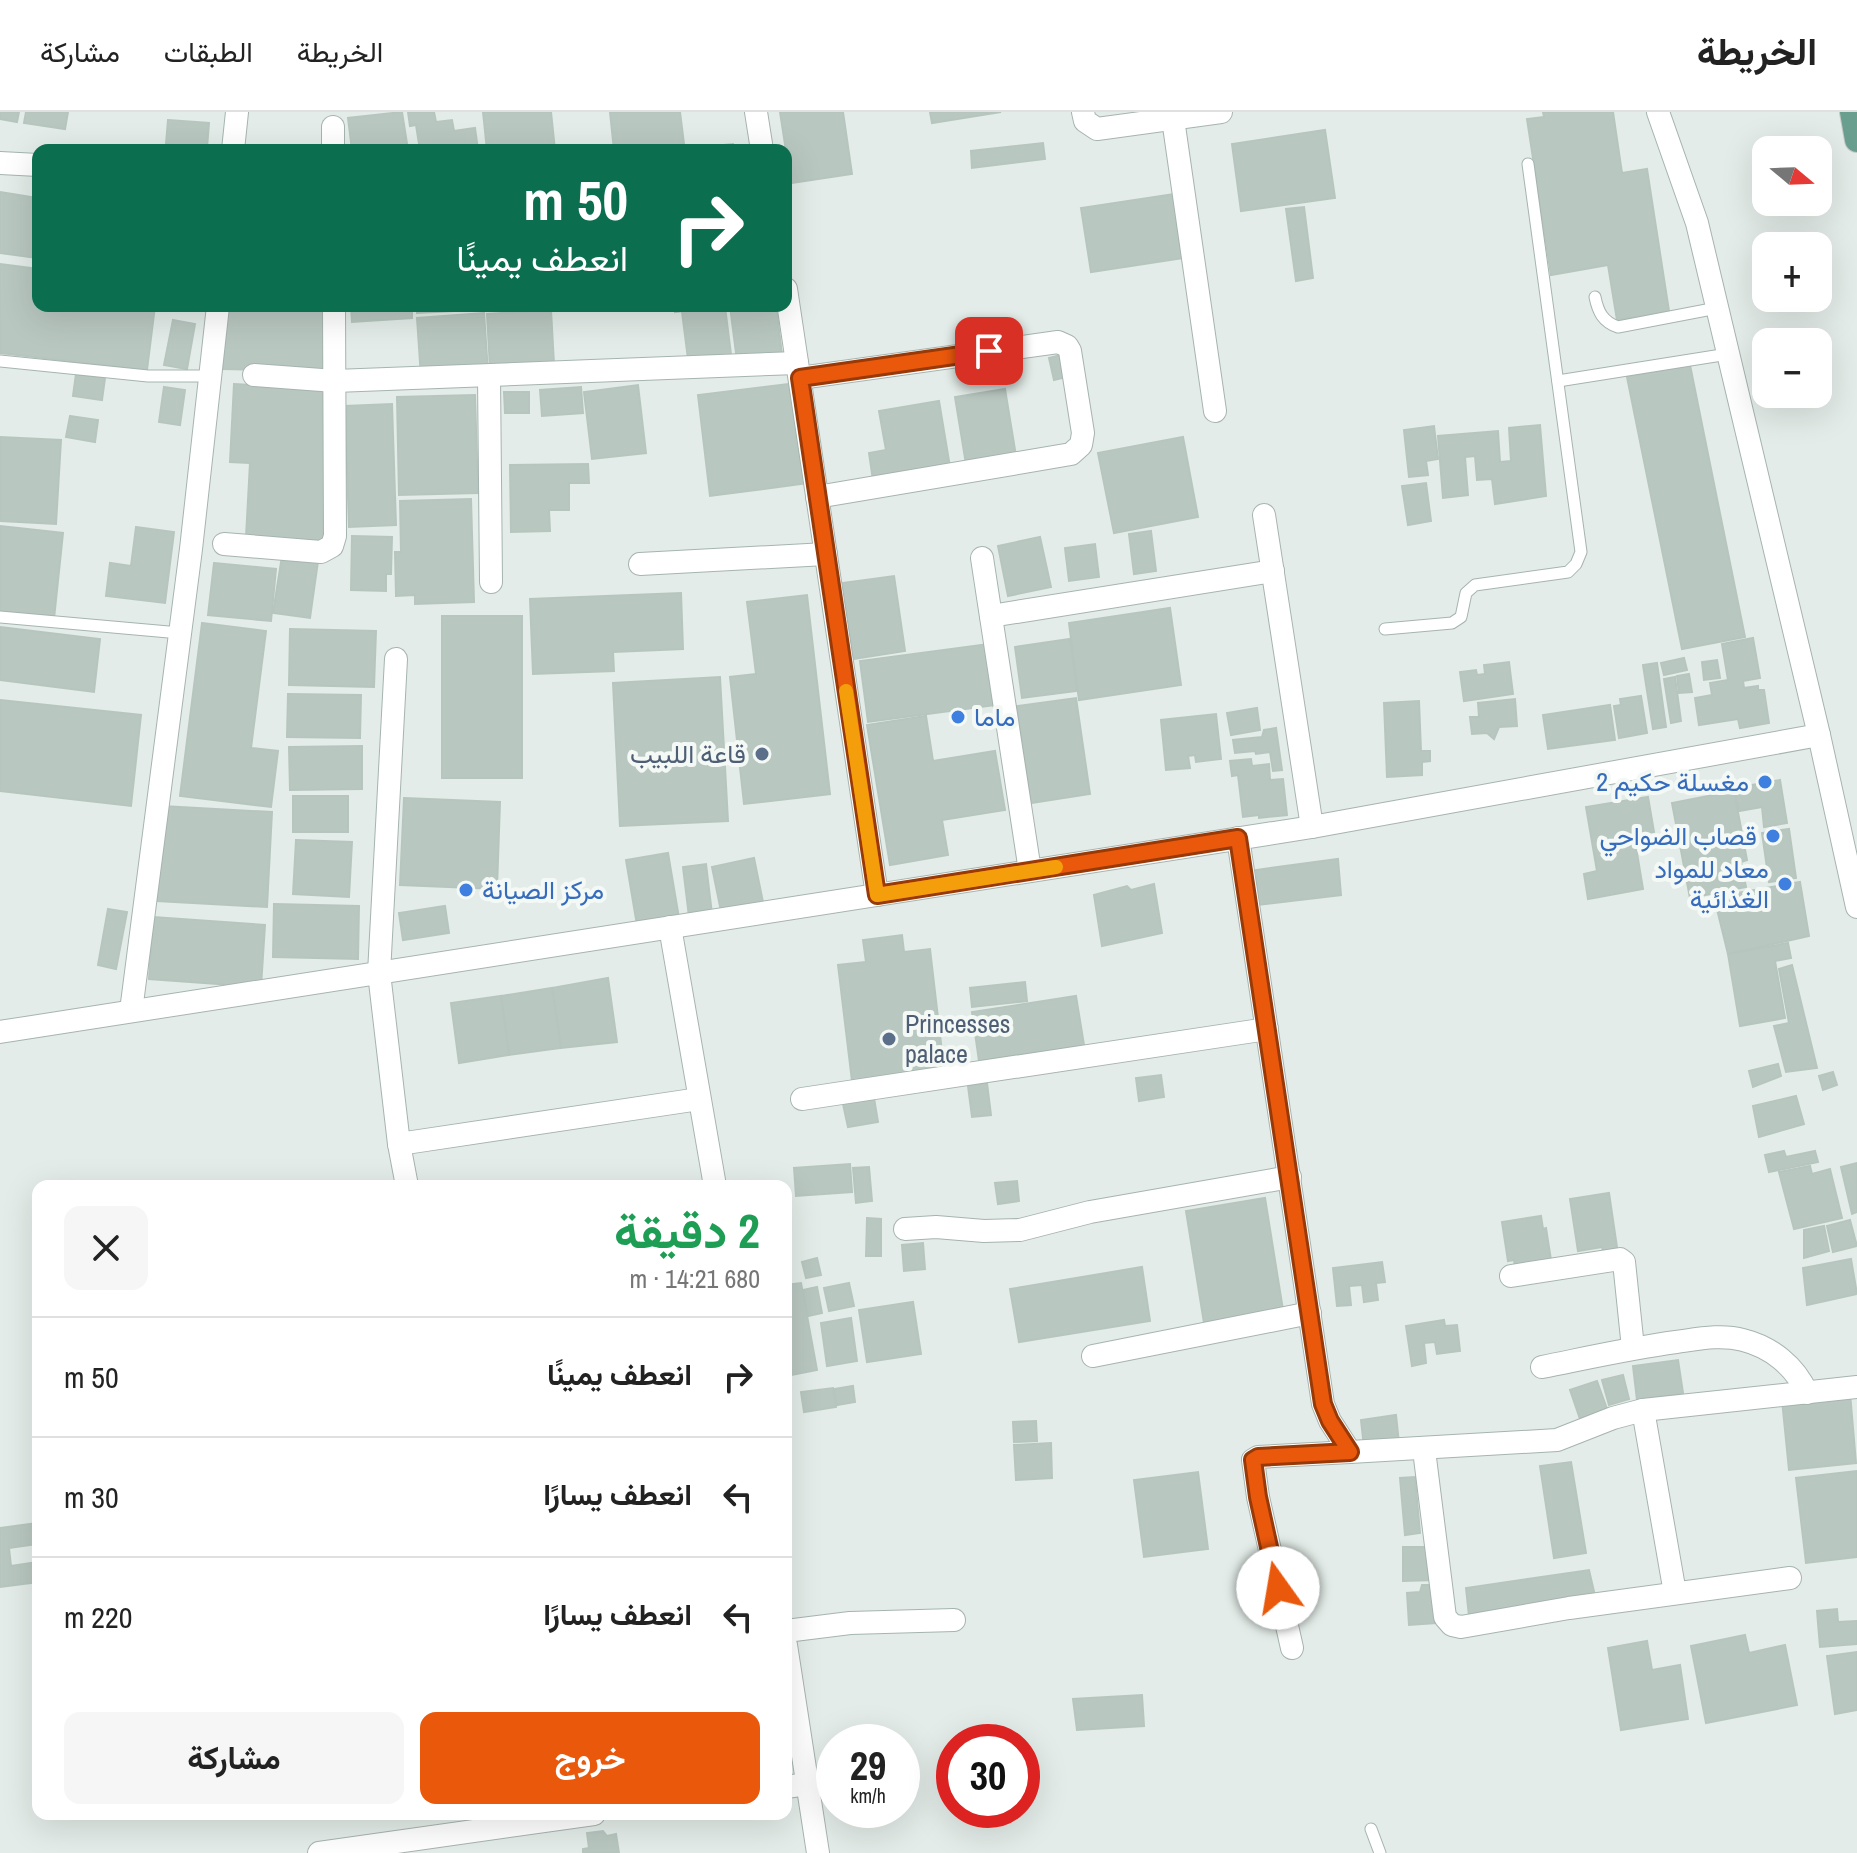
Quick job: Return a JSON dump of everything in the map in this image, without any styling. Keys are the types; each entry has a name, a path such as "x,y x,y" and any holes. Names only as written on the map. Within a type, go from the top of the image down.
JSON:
{"main road":[{"path":"1852,112 1857,140"}],"street":[{"path":"234,144 237,112"},
{"path":"756,112 761,144"},
{"path":"1083,112 1085,121 1097,129 1221,112"},
{"path":"1658,112 1697,223 1857,907"},
{"path":"1173,119 1215,411"},
{"path":"333,127 333,144"},
{"path":"0,163 32,165"},
{"path":"131,1011 217,312"},
{"path":"224,544 321,552 332,546 335,536 334,312"},
{"path":"789,312 877,895"},
{"path":"254,375 335,381 798,371 1058,342 1070,351 1083,440 1078,450 1071,454 817,497"},
{"path":"489,377 491,582"},
{"path":"1264,515 1312,827"},
{"path":"640,564 826,554"},
{"path":"982,558 1030,871"},
{"path":"991,616 1273,571"},
{"path":"396,659 379,973 406,1180"},
{"path":"0,1032 1312,827 1819,735"},
{"path":"1238,838 1323,1404 1350,1452"},
{"path":"670,927 714,1180"},
{"path":"802,1099 1267,1029"},
{"path":"399,1144 699,1099"},
{"path":"905,1229 1020,1230 1090,1212 1290,1177"},
{"path":"1511,1276 1620,1259 1624,1262 1633,1348"},
{"path":"1093,1356 1310,1313"},
{"path":"1542,1367 1633,1348 1710,1338 1740,1339 1782,1360 1802,1382 1807,1393"},
{"path":"1292,1648 1258,1497 1253,1460 1258,1457 1424,1450 1557,1440 1643,1410 1857,1387"},
{"path":"1643,1410 1675,1593"},
{"path":"1424,1450 1445,1617 1452,1625 1461,1627 1790,1578"},
{"path":"792,1630 850,1623 954,1620"},
{"path":"792,1721 797,1785 818,1853"},
{"path":"319,1853 552,1820"}],"lane":[{"path":"1385,629 1452,623 1461,617 1466,593 1475,585 1568,572 1581,552 1528,164"},
{"path":"1595,297 1599,313 1611,325 1618,327 1717,308"},
{"path":"1558,381 1728,354"},
{"path":"0,361 148,376 211,376"},
{"path":"0,617 180,633"},
{"path":"1371,1829 1380,1853"}],"building":[{"path":"0,112 19,112 17,122 0,119"},
{"path":"26,112 68,112 65,129 24,123"},
{"path":"402,112 407,144 351,144 348,118"},
{"path":"408,112 434,112 436,122 452,120 454,131 475,128 477,144 419,144 416,125 410,126"},
{"path":"483,112 551,112 554,144 486,144"},
{"path":"610,112 680,112 684,144 613,144"},
{"path":"780,112 843,112 852,174 792,183 792,144 785,144"},
{"path":"930,112 1001,112 932,123"},
{"path":"1543,112 1613,112 1622,173 1647,169 1669,311 1617,320 1608,265 1551,275 1527,119 1544,117"},
{"path":"168,120 209,123 207,144 166,144"},
{"path":"1325,130 1335,198 1241,211 1232,144"},
{"path":"1043,143 1045,159 972,168 971,151"},
{"path":"0,192 32,197 32,257 0,253"},
{"path":"1175,194 1184,258 1091,272 1081,208"},
{"path":"1304,207 1313,278 1296,281 1286,209"},
{"path":"0,264 32,268 32,312 154,312 147,370 0,353"},
{"path":"224,312 327,312 326,371 223,369"},
{"path":"351,312 412,312 412,318 352,322"},
{"path":"551,312 554,364 490,368 487,314"},
{"path":"682,312 726,312 732,362 689,367"},
{"path":"731,312 777,312 782,355 737,361"},
{"path":"484,313 488,372 421,377 417,318"},
{"path":"173,320 195,324 187,369 164,365"},
{"path":"1065,354 1070,376 1054,380 1049,358"},
{"path":"1690,365 1745,637 1682,649 1627,377"},
{"path":"76,374 105,378 102,400 73,396"},
{"path":"796,383 809,483 710,496 698,395"},
{"path":"234,384 331,389 322,541 246,537 250,463 230,462"},
{"path":"638,385 646,453 592,459 584,392"},
{"path":"164,387 185,390 180,425 159,422"},
{"path":"581,387 583,413 542,416 540,390"},
{"path":"1005,389 1016,456 966,464 955,397"},
{"path":"504,392 529,392 529,413 505,413"},
{"path":"475,395 478,493 399,495 397,397"},
{"path":"939,401 950,467 873,480 869,453 886,450 879,411"},
{"path":"392,404 396,525 349,527 345,406"},
{"path":"70,416 98,420 95,442 66,437"},
{"path":"1540,425 1546,496 1495,504 1492,479 1477,480 1475,456 1465,457 1468,495 1443,498 1438,436 1498,431 1500,462 1511,461 1509,428"},
{"path":"1434,426 1438,459 1426,461 1428,475 1409,477 1404,430"},
{"path":"0,437 61,440 56,524 0,521"},
{"path":"1183,437 1198,517 1114,533 1098,453"},
{"path":"588,464 589,483 569,483 569,510 549,510 550,531 511,532 510,465"},
{"path":"1426,483 1431,521 1408,525 1402,486"},
{"path":"471,499 474,602 415,604 415,595 396,596 395,552 401,552 400,501"},
{"path":"0,526 63,533 54,619 0,613"},
{"path":"136,527 174,532 165,603 106,596 110,563 131,566"},
{"path":"1151,531 1156,571 1134,574 1129,534"},
{"path":"352,536 392,537 391,574 386,574 386,591 351,590"},
{"path":"1040,537 1051,587 1008,596 998,546"},
{"path":"1095,544 1099,577 1069,581 1065,548"},
{"path":"282,556 318,561 310,618 273,613"},
{"path":"214,563 276,569 271,621 208,615"},
{"path":"894,576 905,651 853,659 842,583"},
{"path":"681,593 683,649 613,652 614,671 533,674 530,599"},
{"path":"807,595 830,794 744,804 730,677 756,674 747,602"},
{"path":"1170,608 1181,685 1079,700 1069,623"},
{"path":"442,616 522,616 522,778 442,778"},
{"path":"202,623 266,631 251,748 278,751 271,807 180,796"},
{"path":"0,627 100,639 94,692 0,680"},
{"path":"290,629 376,631 374,687 289,685"},
{"path":"1753,638 1760,678 1743,681 1744,688 1758,686 1758,690 1764,690 1769,723 1740,728 1738,719 1699,725 1695,698 1712,695 1710,683 1728,680 1722,644"},
{"path":"1070,639 1077,691 1022,698 1015,647"},
{"path":"988,644 996,705 868,722 860,661"},
{"path":"1684,658 1687,670 1664,675 1661,663"},
{"path":"1717,660 1720,678 1704,680 1702,662"},
{"path":"1509,662 1513,694 1464,701 1460,672 1476,670 1477,675 1485,674 1484,665"},
{"path":"1657,663 1666,727 1653,729 1643,665"},
{"path":"1689,674 1692,692 1679,693 1677,676"},
{"path":"720,677 728,821 620,826 613,683"},
{"path":"1675,677 1681,721 1671,723 1664,679"},
{"path":"288,694 361,695 360,738 287,737"},
{"path":"1641,696 1647,733 1619,738 1614,706 1621,705 1620,699"},
{"path":"1076,698 1090,794 1031,803 1017,706"},
{"path":"1515,699 1517,726 1499,727 1494,739 1487,733 1472,734 1470,717 1479,717 1478,703"},
{"path":"0,700 141,715 131,806 0,791"},
{"path":"1419,701 1421,751 1430,751 1430,761 1422,762 1422,775 1387,777 1384,703"},
{"path":"1610,705 1615,740 1548,749 1543,715"},
{"path":"1257,708 1260,730 1231,735 1227,713"},
{"path":"1216,714 1221,759 1196,762 1195,755 1188,756 1190,768 1166,770 1161,720"},
{"path":"926,716 933,761 995,751 1005,810 942,820 948,855 890,865 867,725"},
{"path":"1276,728 1282,770 1273,771 1270,752 1235,753 1233,740 1262,737 1264,730"},
{"path":"362,746 362,789 290,790 289,747"},
{"path":"1251,759 1252,766 1269,764 1270,780 1283,779 1287,815 1243,817 1238,775 1232,776 1230,761"},
{"path":"1780,780 1787,823 1764,827 1762,807 1739,811 1734,788"},
{"path":"1734,791 1747,860 1741,862 1746,887 1690,898 1672,803"},
{"path":"293,796 348,796 348,832 293,832"},
{"path":"1648,797 1654,832 1634,835 1643,889 1588,899 1584,874 1597,871 1586,807"},
{"path":"404,798 500,802 497,889 400,885"},
{"path":"162,806 272,812 267,907 157,901"},
{"path":"1789,829 1796,878 1769,882 1762,833"},
{"path":"296,840 352,842 349,897 293,894"},
{"path":"668,853 679,918 637,925 626,860"},
{"path":"754,858 764,907 722,916 712,867"},
{"path":"1338,859 1341,895 1258,905 1256,870"},
{"path":"706,864 712,914 689,917 683,867"},
{"path":"1800,882 1809,936 1728,954 1714,897"},
{"path":"1154,884 1162,933 1102,946 1094,895 1127,886 1131,890"},
{"path":"274,904 359,906 358,959 273,957"},
{"path":"445,906 449,933 403,940 399,913"},
{"path":"108,909 127,912 116,969 98,965"},
{"path":"153,917 265,925 261,987 149,979"},
{"path":"902,935 904,952 930,949 944,1069 852,1081 838,965 866,962 863,940"},
{"path":"1788,943 1791,958 1775,961 1785,1018 1740,1026 1728,954"},
{"path":"1792,965 1817,1068 1786,1072 1774,1026 1789,1023 1779,969"},
{"path":"608,978 617,1042 561,1048 552,988"},
{"path":"1025,982 1027,1001 972,1007 970,988"},
{"path":"552,988 561,1048 509,1055 501,996"},
{"path":"501,996 509,1055 459,1063 451,1003"},
{"path":"1076,996 1084,1045 979,1061 972,1012"},
{"path":"1778,1064 1781,1076 1753,1087 1749,1071"},
{"path":"1833,1072 1837,1085 1823,1090 1819,1076"},
{"path":"1161,1075 1164,1097 1139,1101 1136,1078"},
{"path":"987,1083 991,1115 972,1117 968,1086"},
{"path":"1796,1096 1804,1124 1759,1137 1753,1106"},
{"path":"874,1098 878,1122 848,1127 843,1104"},
{"path":"1784,1151 1786,1157 1815,1151 1818,1162 1769,1172 1765,1155"},
{"path":"1857,1163 1857,1212 1852,1214 1841,1167"},
{"path":"850,1164 852,1192 796,1196 794,1168"},
{"path":"1810,1166 1812,1174 1830,1169 1842,1218 1794,1229 1779,1172"},
{"path":"869,1167 872,1201 856,1203 853,1168"},
{"path":"1017,1181 1019,1201 998,1204 995,1183"},
{"path":"1609,1193 1618,1254 1604,1256 1602,1247 1578,1251 1570,1199"},
{"path":"1265,1198 1283,1310 1204,1323 1186,1211"},
{"path":"1541,1216 1551,1260 1515,1267 1514,1260 1508,1261 1502,1222"},
{"path":"867,1218 881,1219 881,1256 866,1256"},
{"path":"1850,1220 1857,1246 1833,1252 1827,1226"},
{"path":"1824,1226 1829,1251 1804,1258 1804,1230"},
{"path":"923,1243 925,1269 904,1271 902,1245"},
{"path":"817,1258 821,1275 806,1278 802,1262"},
{"path":"1851,1259 1857,1294 1807,1305 1803,1268"},
{"path":"1382,1262 1385,1282 1376,1283 1378,1300 1364,1302 1362,1285 1349,1286 1351,1305 1337,1306 1333,1268"},
{"path":"1142,1267 1150,1321 1019,1342 1010,1289"},
{"path":"801,1283 817,1370 792,1375 792,1284"},
{"path":"849,1283 854,1306 829,1311 824,1288"},
{"path":"817,1287 822,1313 808,1316 803,1290"},
{"path":"913,1302 921,1354 867,1362 859,1310"},
{"path":"851,1318 857,1361 827,1366 821,1323"},
{"path":"1444,1320 1445,1326 1457,1325 1460,1351 1437,1354 1435,1342 1424,1343 1426,1363 1412,1366 1406,1326"},
{"path":"1678,1360 1683,1393 1637,1400 1633,1366"},
{"path":"1623,1375 1629,1399 1609,1405 1602,1380"},
{"path":"1597,1381 1607,1409 1580,1419 1570,1390"},
{"path":"853,1386 855,1402 837,1405 834,1389"},
{"path":"833,1388 836,1407 804,1412 801,1392"},
{"path":"1850,1393 1856,1463 1789,1470 1782,1400"},
{"path":"1396,1415 1399,1443 1364,1447 1361,1420"},
{"path":"1036,1421 1037,1441 1014,1442 1013,1422"},
{"path":"1051,1443 1052,1478 1016,1480 1014,1445"},
{"path":"1571,1462 1586,1553 1554,1558 1540,1466"},
{"path":"1857,1471 1857,1557 1806,1563 1796,1478"},
{"path":"1198,1472 1208,1549 1144,1557 1134,1480"},
{"path":"1415,1477 1420,1533 1405,1535 1400,1478"},
{"path":"32,1524 32,1545 9,1548 11,1566 32,1563 32,1583 0,1587 0,1528"},
{"path":"1403,1547 1429,1547 1436,1580 1403,1581"},
{"path":"1589,1570 1595,1596 1469,1616 1466,1588"},
{"path":"1422,1585 1435,1585 1436,1623 1409,1625 1407,1593 1420,1592"},
{"path":"1837,1609 1838,1622 1857,1621 1857,1644 1820,1647 1817,1611"},
{"path":"1745,1635 1749,1653 1785,1645 1797,1705 1706,1723 1691,1646"},
{"path":"1647,1641 1652,1670 1680,1665 1688,1719 1621,1730 1608,1648"},
{"path":"1857,1652 1857,1710 1835,1714 1827,1656"},
{"path":"1142,1695 1144,1726 1077,1730 1073,1699"},
{"path":"603,1831 607,1836 616,1834 619,1853 583,1853 583,1849 589,1848 587,1833"}],"slow traffic":[{"path":"846,691 877,895 1056,867"}],"place":[{"name":"ماما","path":"958,717"},
{"name":"قاعة اللبيب","path":"762,754"},
{"name":"مغسلة حكيم 2","path":"1765,782"},
{"name":"قصاب الضواحي","path":"1773,836"},
{"name":"معاد للمواد الغذائية","path":"1785,884"},
{"name":"مركز الصيانة","path":"466,890"},
{"name":"Princesses palace","path":"889,1039"}],"route":[{"path":"989,351 800,378 877,895 1238,838 1323,1404 1350,1452 1258,1457 1253,1460 1278,1588"}]}
